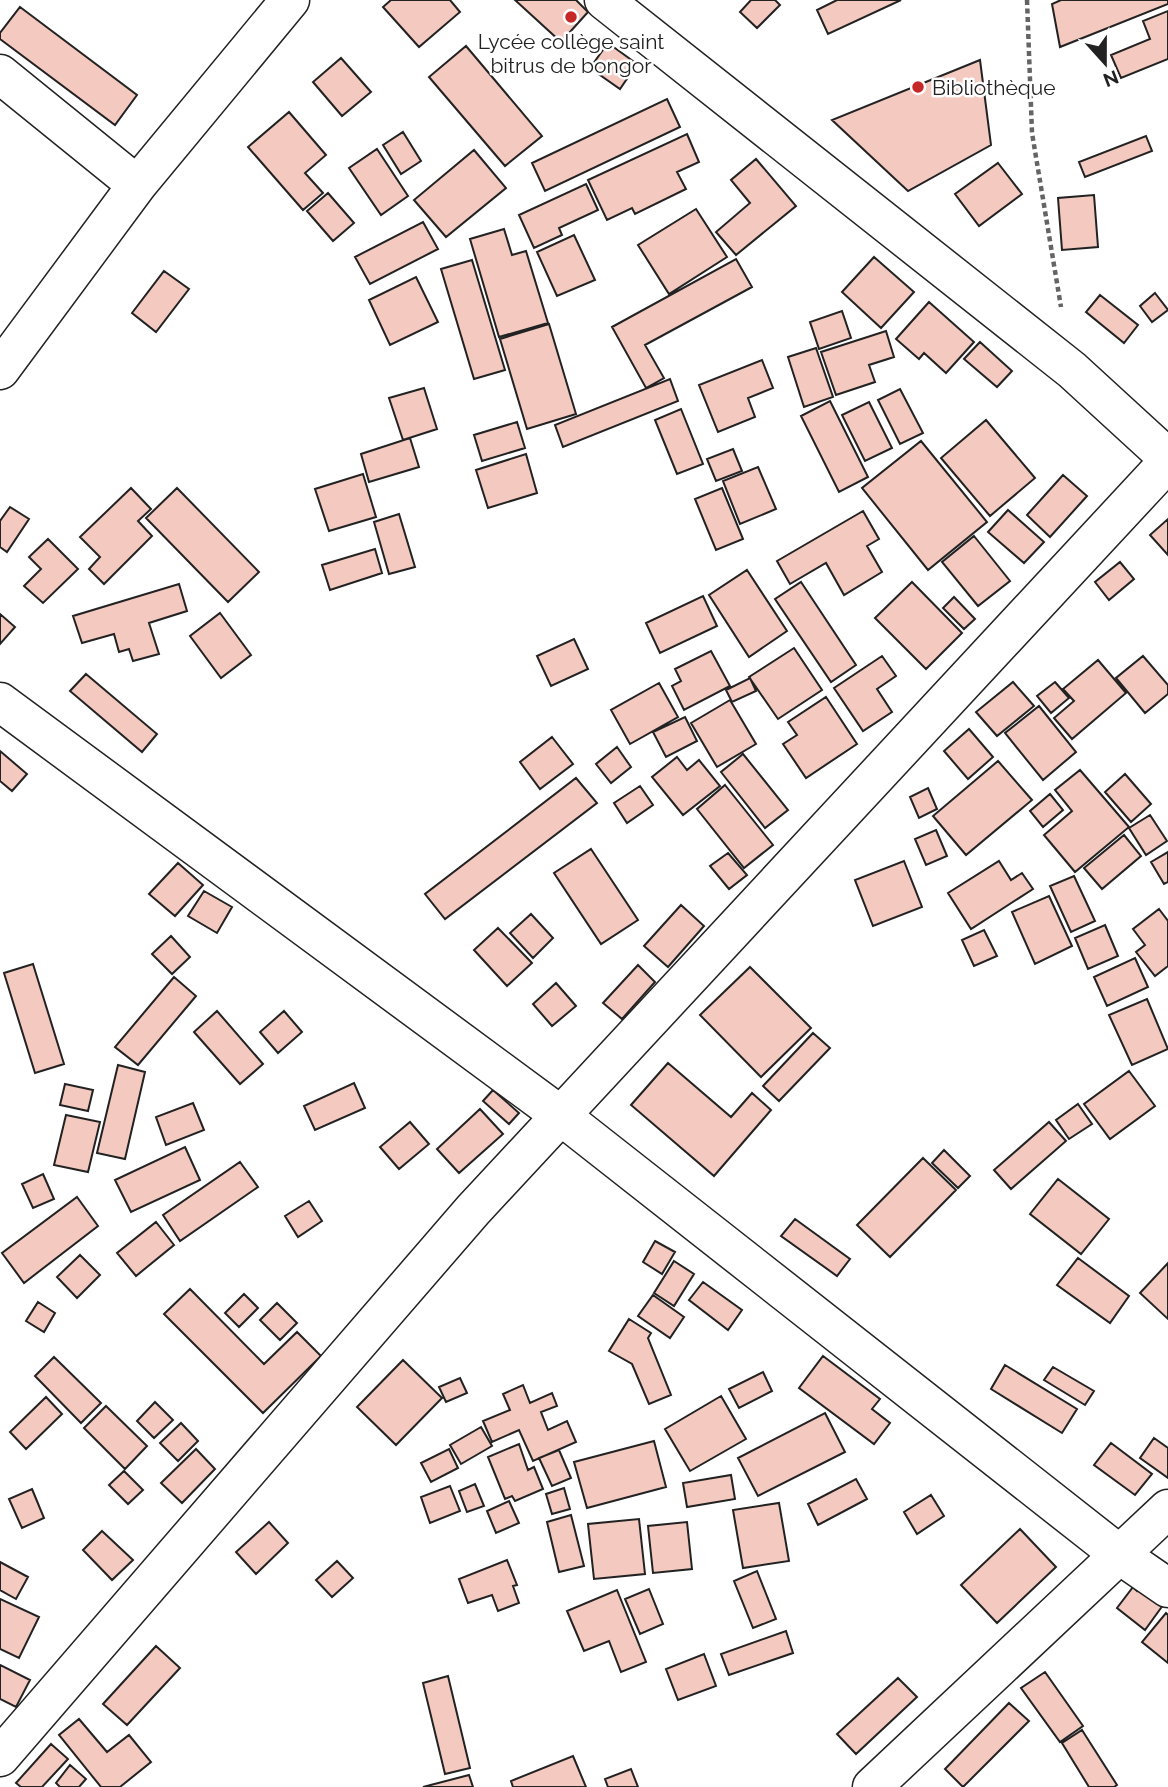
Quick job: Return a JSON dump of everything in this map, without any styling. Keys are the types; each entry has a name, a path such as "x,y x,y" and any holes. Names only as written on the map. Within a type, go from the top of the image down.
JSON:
{"street":[{"path":"0,370 137,185 290,0"},
{"path":"0,1757 473,1210 1168,460 1072,370 604,0"},
{"path":"0,74 137,185"},
{"path":"0,702 560,1115 1120,1555 1168,1588"},
{"path":"872,1787 1168,1509"}],"path":[{"path":"1027,0 1032,134 1072,370"}],"building":[{"path":"391,0 450,0 460,12 419,47 383,7"},
{"path":"515,0 576,0 588,12 561,42"},
{"path":"751,0 775,0 780,5 757,28 740,12"},
{"path":"837,0 901,0 828,34 817,10"},
{"path":"1061,0 1168,0 1168,4 1060,47 1052,4"},
{"path":"20,7 137,95 115,125 0,39 0,33"},
{"path":"1168,11 1168,59 1121,78 1111,55 1150,39 1143,21"},
{"path":"608,43 637,64 620,89 590,68"},
{"path":"466,46 542,136 505,166 429,77"},
{"path":"341,58 371,92 342,116 313,82"},
{"path":"980,60 991,145 908,191 832,120"},
{"path":"667,99 680,127 545,191 532,163"},
{"path":"289,112 326,155 305,173 323,193 303,210 248,147"},
{"path":"403,132 421,161 401,174 383,145"},
{"path":"687,134 699,162 677,172 686,189 635,214 632,208 607,220 588,180"},
{"path":"1146,136 1152,151 1085,177 1079,162"},
{"path":"377,149 408,196 381,215 349,168"},
{"path":"474,150 506,188 446,237 414,200"},
{"path":"756,159 796,206 736,255 716,232 750,203 731,180"},
{"path":"998,163 1022,194 979,226 955,194"},
{"path":"586,184 598,210 559,228 562,235 534,248 519,215"},
{"path":"328,193 354,223 333,241 307,211"},
{"path":"1094,195 1098,247 1062,250 1058,198"},
{"path":"696,209 727,257 669,294 638,245"},
{"path":"423,222 438,249 370,284 355,257"},
{"path":"504,229 512,255 526,251 548,323 499,337 470,239"},
{"path":"574,235 595,280 557,296 537,252"},
{"path":"874,257 914,292 881,328 842,292"},
{"path":"736,259 752,287 645,345 664,378 646,388 612,327"},
{"path":"472,260 505,370 474,379 441,269"},
{"path":"164,271 189,289 156,332 132,313"},
{"path":"416,277 438,322 390,345 369,300"},
{"path":"1155,293 1168,310 1152,322 1140,306"},
{"path":"1100,295 1138,325 1124,343 1086,312"},
{"path":"929,302 974,342 946,373 924,353 919,359 896,339"},
{"path":"842,311 851,338 819,349 810,322"},
{"path":"549,324 576,414 527,429 500,339"},
{"path":"886,331 894,357 869,365 875,382 836,395 821,352"},
{"path":"980,342 1012,371 997,387 964,359"},
{"path":"816,348 833,397 804,407 788,357"},
{"path":"762,360 773,388 748,398 755,417 718,432 699,385"},
{"path":"670,379 678,401 563,447 555,425"},
{"path":"424,388 437,429 403,440 389,398"},
{"path":"900,389 923,433 900,444 878,400"},
{"path":"830,401 868,477 839,492 801,416"},
{"path":"869,402 892,448 865,461 842,415"},
{"path":"681,409 703,464 677,474 655,420"},
{"path":"986,420 1035,478 990,516 941,458"},
{"path":"517,422 525,448 482,461 474,435"},
{"path":"410,438 419,467 369,482 361,454"},
{"path":"921,441 987,522 928,570 862,488"},
{"path":"733,449 742,471 716,481 707,459"},
{"path":"526,454 537,493 488,508 476,470"},
{"path":"758,467 776,509 740,524 723,481"},
{"path":"363,474 376,517 329,531 315,489"},
{"path":"1063,475 1087,496 1050,537 1027,515"},
{"path":"131,488 151,509 138,521 152,536 104,584 89,569 100,557 80,537"},
{"path":"177,488 259,572 228,602 146,518"},
{"path":"722,488 743,539 716,550 695,499"},
{"path":"10,507 29,519 7,552 0,547 0,521"},
{"path":"1008,510 1044,542 1024,563 988,532"},
{"path":"863,511 879,539 867,546 882,572 844,595 826,563 790,584 777,561"},
{"path":"399,514 415,567 389,574 374,522"},
{"path":"1168,519 1168,555 1150,535"},
{"path":"974,536 1010,581 978,606 942,562"},
{"path":"48,539 78,569 43,603 24,586 41,569 29,557"},
{"path":"375,549 382,573 330,590 322,565"},
{"path":"1120,562 1134,579 1109,600 1095,582"},
{"path":"747,570 787,631 749,657 709,595"},
{"path":"801,582 856,665 831,682 775,599"},
{"path":"912,582 962,633 926,669 875,618"},
{"path":"179,584 187,611 149,623 159,654 133,661 129,649 119,652 114,634 82,643 73,616"},
{"path":"703,596 717,626 660,653 646,623"},
{"path":"954,597 975,619 964,629 943,608"},
{"path":"220,613 251,655 221,678 190,636"},
{"path":"0,614 15,627 0,644"},
{"path":"574,639 588,669 551,686 537,656"},
{"path":"794,648 822,690 778,719 749,677"},
{"path":"711,651 730,686 684,710 672,686 681,681 675,669"},
{"path":"882,656 896,676 877,689 892,712 863,731 834,688"},
{"path":"1143,656 1168,685 1168,694 1145,713 1116,678"},
{"path":"1098,660 1126,693 1072,739 1054,718 1074,701 1063,689"},
{"path":"86,674 157,734 142,752 70,691"},
{"path":"750,678 756,691 732,702 726,690"},
{"path":"1013,682 1034,706 997,736 976,712"},
{"path":"1055,682 1069,698 1051,713 1037,696"},
{"path":"659,683 678,717 630,744 611,710"},
{"path":"826,697 857,744 806,778 783,744 797,735 788,722"},
{"path":"730,700 756,744 717,767 691,723"},
{"path":"1039,706 1076,752 1043,780 1005,733"},
{"path":"685,717 697,741 666,757 653,732"},
{"path":"969,729 993,757 968,779 944,751"},
{"path":"552,737 573,764 540,789 520,762"},
{"path":"617,747 631,767 611,783 596,764"},
{"path":"0,751 27,774 12,791 0,781"},
{"path":"743,754 788,810 765,828 721,772"},
{"path":"677,757 687,770 699,760 720,786 683,815 652,777"},
{"path":"998,761 1032,800 966,855 933,816"},
{"path":"1080,770 1129,827 1075,872 1044,835 1072,811 1055,790"},
{"path":"1125,774 1151,804 1131,822 1105,792"},
{"path":"576,778 597,803 445,919 425,894"},
{"path":"725,785 773,845 744,868 697,809"},
{"path":"640,786 653,805 627,823 614,803"},
{"path":"928,788 937,809 919,818 910,797"},
{"path":"1050,794 1063,810 1043,827 1030,811"},
{"path":"1150,815 1167,841 1146,855 1129,828"},
{"path":"936,830 947,856 926,865 915,839"},
{"path":"1124,835 1141,856 1102,889 1084,868"},
{"path":"591,849 638,920 601,944 554,873"},
{"path":"1168,852 1168,882 1164,884 1151,862"},
{"path":"728,853 747,875 729,889 710,866"},
{"path":"904,861 922,907 873,926 855,880"},
{"path":"999,861 1011,880 1022,873 1033,889 971,929 948,893"},
{"path":"178,863 203,885 175,916 149,894"},
{"path":"1074,876 1095,921 1071,932 1050,886"},
{"path":"204,891 232,907 217,933 188,916"},
{"path":"1049,896 1072,946 1035,964 1012,912"},
{"path":"681,905 704,926 668,967 644,946"},
{"path":"1159,909 1168,921 1168,966 1155,976 1136,952 1145,945 1133,929"},
{"path":"531,914 553,938 533,958 510,933"},
{"path":"1105,925 1118,956 1088,969 1075,938"},
{"path":"498,928 532,963 507,986 474,950"},
{"path":"984,930 997,956 974,966 962,940"},
{"path":"171,936 190,957 172,974 152,954"},
{"path":"1135,958 1148,987 1107,1006 1094,977"},
{"path":"33,964 64,1064 35,1073 4,973"},
{"path":"638,965 655,982 622,1019 603,1003"},
{"path":"750,967 811,1028 761,1077 700,1015"},
{"path":"174,977 196,996 138,1065 115,1047"},
{"path":"556,983 576,1006 552,1026 533,1004"},
{"path":"1147,999 1168,1049 1132,1065 1109,1015"},
{"path":"217,1011 263,1064 240,1084 194,1032"},
{"path":"284,1011 302,1032 278,1053 260,1032"},
{"path":"813,1033 830,1048 779,1101 763,1086"},
{"path":"668,1063 731,1117 752,1093 771,1110 714,1176 631,1105"},
{"path":"118,1065 145,1072 125,1159 97,1153"},
{"path":"1129,1071 1155,1106 1110,1139 1084,1104"},
{"path":"354,1083 365,1108 315,1130 304,1106"},
{"path":"65,1084 93,1090 88,1111 60,1105"},
{"path":"493,1090 519,1113 509,1124 483,1101"},
{"path":"193,1103 204,1130 166,1145 156,1117"},
{"path":"1078,1104 1092,1124 1069,1139 1056,1120"},
{"path":"480,1109 503,1134 459,1173 437,1149"},
{"path":"66,1115 100,1122 88,1172 54,1165"},
{"path":"410,1122 429,1144 399,1169 380,1147"},
{"path":"1049,1122 1066,1141 1011,1189 994,1170"},
{"path":"185,1147 200,1180 131,1212 115,1180"},
{"path":"944,1150 970,1176 958,1188 932,1163"},
{"path":"923,1158 956,1190 890,1257 857,1225"},
{"path":"240,1162 258,1187 180,1241 163,1215"},
{"path":"43,1174 54,1199 33,1208 22,1184"},
{"path":"1058,1179 1109,1219 1081,1254 1030,1214"},
{"path":"77,1197 98,1226 24,1283 2,1253"},
{"path":"309,1201 322,1221 298,1237 285,1216"},
{"path":"795,1219 850,1259 837,1276 781,1236"},
{"path":"156,1222 174,1245 136,1276 117,1253"},
{"path":"655,1241 675,1252 662,1274 643,1262"},
{"path":"80,1255 100,1275 77,1298 57,1277"},
{"path":"1078,1258 1129,1296 1110,1323 1057,1285"},
{"path":"674,1261 694,1274 674,1306 654,1293"},
{"path":"1168,1263 1168,1319 1140,1293"},
{"path":"703,1282 742,1310 728,1330 689,1300"},
{"path":"190,1289 264,1364 297,1332 321,1356 263,1413 164,1314"},
{"path":"244,1294 258,1308 239,1327 225,1313"},
{"path":"653,1295 684,1317 670,1338 638,1316"},
{"path":"38,1302 55,1313 44,1332 26,1321"},
{"path":"277,1303 297,1323 280,1340 260,1320"},
{"path":"629,1319 651,1333 648,1338 671,1395 649,1404 632,1364 609,1351"},
{"path":"823,1356 880,1399 872,1409 890,1423 874,1444 799,1388"},
{"path":"54,1357 101,1403 81,1423 35,1376"},
{"path":"403,1360 442,1398 396,1445 357,1407"},
{"path":"1005,1365 1077,1409 1062,1433 991,1389"},
{"path":"1053,1367 1094,1391 1085,1405 1044,1380"},
{"path":"763,1372 772,1391 739,1408 729,1389"},
{"path":"460,1378 467,1393 446,1402 439,1387"},
{"path":"523,1385 530,1403 552,1393 557,1406 541,1412 548,1430 567,1421 576,1442 533,1461 519,1430 492,1442 483,1421 510,1410 503,1394"},
{"path":"721,1396 746,1439 690,1471 665,1429"},
{"path":"46,1397 62,1414 26,1449 10,1432"},
{"path":"155,1402 173,1420 154,1438 137,1421"},
{"path":"106,1406 147,1446 125,1469 84,1428"},
{"path":"825,1413 845,1452 758,1496 738,1458"},
{"path":"181,1423 198,1441 178,1461 160,1443"},
{"path":"481,1427 492,1446 461,1464 450,1445"},
{"path":"1154,1438 1168,1448 1168,1478 1140,1458"},
{"path":"654,1441 666,1487 587,1508 574,1462"},
{"path":"1111,1443 1152,1474 1135,1495 1094,1465"},
{"path":"519,1444 528,1470 534,1467 543,1489 515,1501 512,1496 505,1499 488,1457"},
{"path":"196,1449 215,1469 182,1503 161,1483"},
{"path":"449,1449 458,1468 431,1482 421,1463"},
{"path":"559,1450 571,1478 552,1486 539,1458"},
{"path":"124,1471 143,1490 128,1504 109,1485"},
{"path":"731,1475 735,1499 687,1507 683,1483"},
{"path":"856,1479 867,1499 818,1525 808,1504"},
{"path":"475,1484 484,1506 467,1512 459,1491"},
{"path":"450,1486 460,1511 430,1523 421,1497"},
{"path":"564,1488 570,1509 552,1514 546,1494"},
{"path":"32,1489 44,1518 22,1528 9,1499"},
{"path":"931,1495 944,1516 917,1534 904,1512"},
{"path":"509,1501 519,1523 496,1533 487,1511"},
{"path":"779,1503 789,1561 743,1568 733,1510"},
{"path":"571,1515 584,1566 559,1572 547,1522"},
{"path":"639,1519 645,1574 594,1579 588,1524"},
{"path":"269,1522 288,1543 256,1574 236,1552"},
{"path":"687,1522 692,1569 653,1573 648,1526"},
{"path":"1020,1529 1056,1567 997,1623 961,1585"},
{"path":"102,1531 133,1560 112,1580 83,1550"},
{"path":"507,1560 517,1585 513,1586 519,1603 498,1611 492,1595 468,1603 459,1579"},
{"path":"337,1561 353,1578 332,1597 316,1580"},
{"path":"0,1562 28,1577 16,1599 0,1590"},
{"path":"757,1571 776,1619 753,1628 734,1581"},
{"path":"1143,1583 1166,1601 1145,1630 1117,1608 1133,1587 1137,1591"},
{"path":"649,1589 663,1624 640,1634 625,1599"},
{"path":"617,1590 646,1662 621,1672 609,1641 584,1651 567,1611"},
{"path":"0,1599 39,1617 19,1658 0,1649"},
{"path":"1166,1613 1168,1615 1168,1663 1142,1642"},
{"path":"786,1631 793,1653 729,1675 721,1654"},
{"path":"156,1646 180,1668 127,1725 103,1704"},
{"path":"704,1654 716,1686 678,1700 666,1669"},
{"path":"0,1665 30,1680 16,1707 0,1699"},
{"path":"1045,1672 1083,1726 1060,1742 1021,1688"},
{"path":"448,1676 470,1768 445,1774 423,1683"},
{"path":"898,1678 917,1697 856,1754 837,1734"},
{"path":"1009,1703 1029,1721 963,1787 945,1769"},
{"path":"79,1719 107,1752 129,1735 151,1762 120,1787 101,1787 59,1735"},
{"path":"1082,1730 1117,1785 1114,1787 1089,1787 1062,1743"},
{"path":"51,1744 68,1759 42,1787 21,1787 16,1783"},
{"path":"573,1756 586,1787 513,1787 511,1781"},
{"path":"70,1765 86,1779 79,1787 60,1787 56,1783"},
{"path":"631,1769 638,1787 608,1787 605,1779"},
{"path":"469,1775 473,1787 423,1787"}],"place":[{"name":"Lycée collège saint bitrus de bongor","path":"571,17"},
{"name":"Bibliothèque","path":"918,87"}]}
